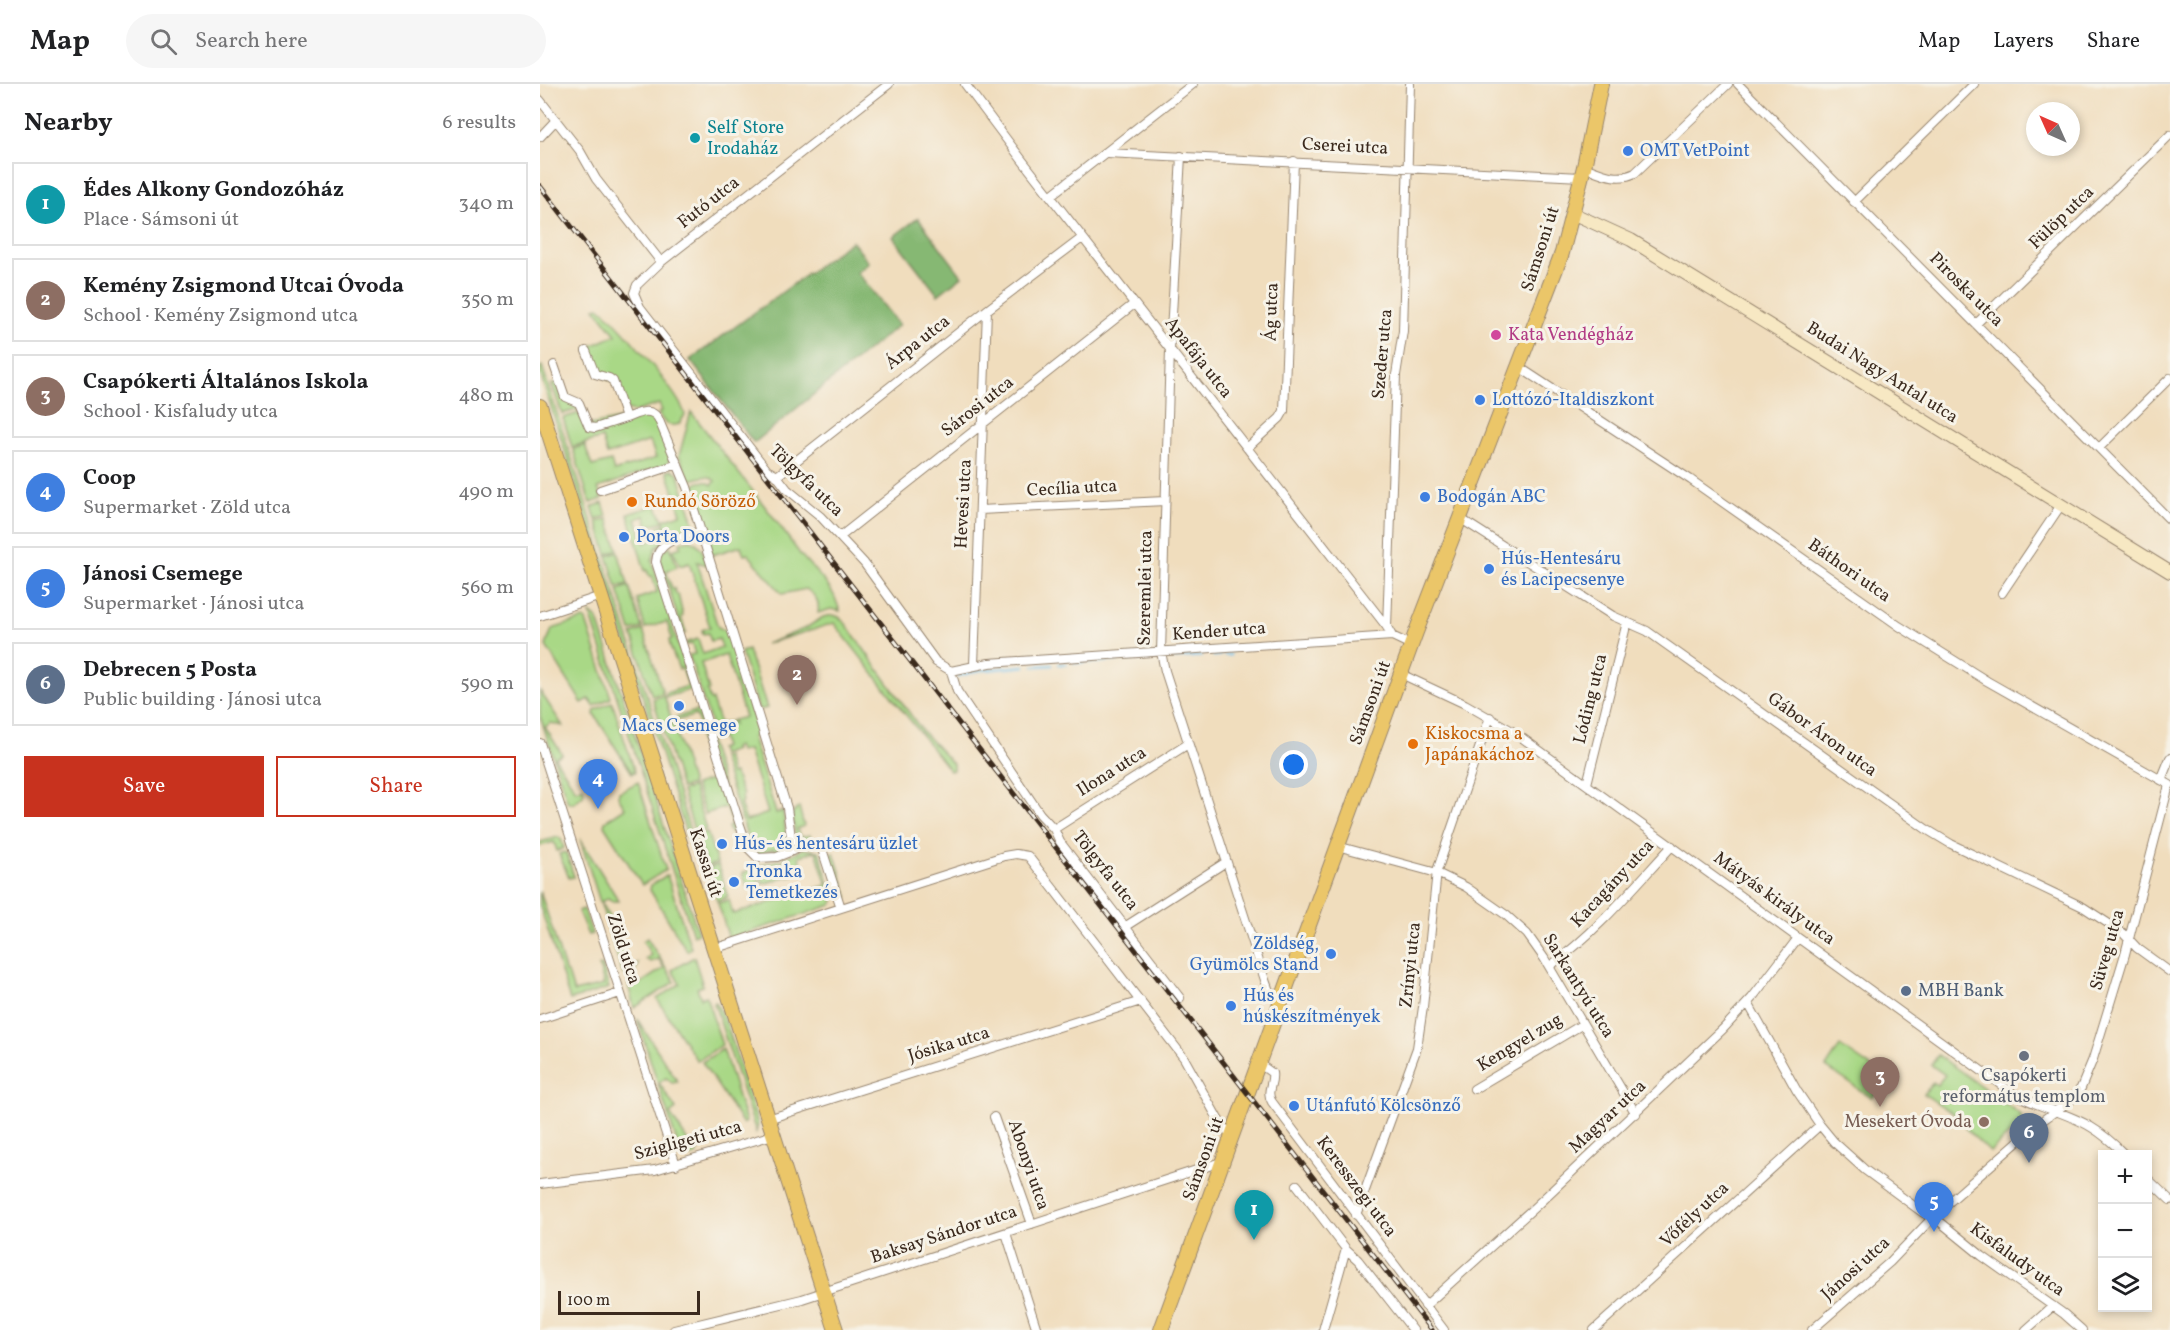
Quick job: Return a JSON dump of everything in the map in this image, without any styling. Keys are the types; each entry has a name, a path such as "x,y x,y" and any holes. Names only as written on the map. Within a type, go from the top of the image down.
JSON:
{"main road":[{"name":"Sámsoni út","path":"1161,1330 1458,517 1562,253 1601,84"},
{"name":"Kassai út","path":"540,406 836,1330"}],"street":[{"name":"Futó utca","path":"637,285 661,262 889,84"},
{"name":"Apafája utca","path":"965,84 1392,636"},
{"path":"1050,196 1193,84"},
{"name":"Szeder utca","path":"1387,627 1396,375 1403,332 1410,84"},
{"name":"Cserei utca","path":"1107,153 1408,167 1582,172 1626,177 1635,173 1728,84"},
{"name":"Piroska utca","path":"1738,84 2170,520"},
{"path":"1854,202 1974,84"},
{"path":"540,100 580,151 596,179 661,262"},
{"path":"540,137 556,120"},
{"name":"Fülöp utca","path":"1976,324 2170,135"},
{"name":"Szeremlei utca","path":"1181,156 1170,350 1161,652 1188,744 1266,984 1271,992 1282,997"},
{"name":"Ág utca","path":"1247,448 1283,413 1294,161"},
{"name":"Budai Nagy Antal utca","path":"1572,213 1631,240 2170,572"},
{"name":"Árpa utca","path":"777,476 1082,238"},
{"name":"Tölgyfa utca","path":"637,285 634,292 638,304 767,470 777,476 788,489 841,536 864,563 934,660 947,670 962,698 1040,814 1054,829 1060,842 1180,998"},
{"name":"Sárosi utca","path":"841,536 1134,304"},
{"name":"Hevesi utca","path":"974,664 987,310"},
{"path":"586,351 594,374 609,378 614,383 626,418"},
{"path":"554,365 564,396 579,403 589,427 595,428 644,412 655,414 678,464 701,531 787,808 791,837 797,843 818,846 823,851 841,908"},
{"name":"Báthori utca","path":"1519,367 1691,480 1899,626 1987,681 2170,785"},
{"path":"2099,448 2170,378"},
{"path":"600,490 678,464"},
{"name":"Cecília utca","path":"980,510 1165,501"},
{"path":"2002,593 2061,505"},
{"name":"Gábor Áron utca","path":"1458,517 1613,616 1649,632 1944,840 2067,899 2129,937 2137,948 2170,972"},
{"path":"701,531 664,544 656,562 746,845 755,856 764,859 777,857 807,845"},
{"path":"540,616 601,596"},
{"name":"Lóding utca","path":"1587,784 1627,622"},
{"path":"1392,636 1411,645"},
{"name":"Kender utca","path":"947,670 974,664 1392,636"},
{"name":"Mátyás király utca","path":"1401,674 1490,717 1514,732 2008,1090 2090,1126 2119,1150"},
{"name":"Zrínyi utca","path":"1356,1215 1420,1037 1437,873 1490,717"},
{"name":"Zöld utca","path":"540,743 676,1165"},
{"name":"Ilona utca","path":"1054,829 1188,744"},
{"path":"2160,780 2170,758"},
{"name":"Süveg utca","path":"2056,1112 2075,1096 2086,1078 2129,937 2170,785"},
{"name":"Sarkantyú utca","path":"1337,846 1437,873 1473,891 1501,911 1532,940 1550,966 1636,1114"},
{"name":"Kacagány utca","path":"1550,966 1602,922 1672,846"},
{"path":"713,949 1008,855 1028,856 1188,1064 1214,1112 1231,1137"},
{"path":"1126,926 1226,862"},
{"name":"Magyar utca","path":"1425,1306 1636,1114 1748,1003 1798,938"},
{"path":"540,1019 620,993"},
{"name":"Jósika utca","path":"768,1119 1141,1001"},
{"name":"Kisfaludy utca","path":"1748,1003 1797,1091 1820,1125 1850,1158 2053,1306 2082,1330"},
{"name":"Kengyel zug","path":"1474,1089 1583,1024"},
{"name":"Keresszegi utca","path":"1258,1062 1272,1073 1273,1079 1268,1093 1272,1102 1444,1330"},
{"name":"Jánosi utca","path":"1812,1330 1890,1262 1932,1217 2056,1112"},
{"name":"Abonyi utca","path":"994,1117 1032,1224"},
{"name":"Vőfély utca","path":"1594,1330 1820,1125"},
{"name":"Szigligeti utca","path":"540,1184 637,1173 676,1165 773,1135"},
{"name":"Baksay Sándor utca","path":"674,1330 824,1292 1221,1162"},
{"path":"2152,1183 2170,1200"},
{"path":"1297,1185 1413,1330"},
{"path":"1006,1233 1037,1330"},
{"path":"1323,1330 1346,1249"},
{"path":"2026,1330 2053,1306"}],"green space":[{"path":"918,218 962,276 938,295 893,237"},
{"path":"852,241 869,263 857,272 899,325 754,443 690,360"},
{"path":"599,307 633,342 673,392 685,415 679,424 669,425 664,421 658,413 662,411 659,404 634,412 627,410 617,384 597,373 587,348 616,335 595,308"},
{"path":"542,366 701,865 688,839 540,373"},
{"path":"558,383 579,409 562,414 552,384"},
{"path":"691,412 800,554 825,582 834,595 840,611 831,609 818,613 816,599 806,589 782,594 748,554 744,555 741,546 712,555 692,489 698,483 706,482 712,485 715,481 706,476 690,480 679,456"},
{"path":"580,413 585,426 647,414 654,418 671,457 667,464 598,488 602,499 590,503 573,449 585,445 592,466 611,461 614,471 656,458 650,441 607,455 602,438 572,447 563,418"},
{"path":"672,470 679,476 693,520 692,529 669,538 664,521 648,526 645,516 636,519 644,543 661,538 658,526 664,524 668,538 656,548 652,561 692,689 667,697 666,693 688,686 682,668 679,669 670,646 669,640 672,639 667,622 645,628 637,599 657,592 652,576 649,576 647,570 645,571 628,514 656,505 663,520 681,514 667,471"},
{"path":"603,503 607,516 596,520 592,507"},
{"path":"608,519 618,550 607,554 597,522"},
{"path":"690,540 694,542 700,547 705,557 707,565 697,562 718,627 728,632 759,735 752,737 776,813 783,811 787,844 785,850 775,853 774,849 764,852 765,855 758,854 750,845 722,758 726,756 731,774 734,773 743,795 743,802 740,803 746,821 768,813 748,750 740,752 737,746 735,750 721,755 719,749 724,747 721,737 716,739 689,655 695,654 692,644 686,645 685,643 698,639 703,654 722,647 719,639 711,641 708,633 703,634 702,630 710,627 689,563 680,566 673,550 681,547 680,542","holes":["726,655 745,717 733,720 734,726 732,721 720,724 707,691 709,690 701,663"]},
{"path":"670,546 677,567 666,571 672,588 678,594 686,633 683,634 660,560 661,553"},
{"path":"618,552 628,584 617,587 607,556"},
{"path":"629,586 642,628 631,631 618,590"},
{"path":"590,613 598,620 698,933 693,935"},
{"path":"833,615 846,624 923,732 953,764 953,770 950,771 834,623 766,644 806,628 823,617"},
{"path":"583,619 586,621 611,698 594,706 589,699 582,703 546,646 552,629"},
{"path":"643,630 663,693 652,696 632,634"},
{"path":"748,650 767,708 759,710 741,652"},
{"path":"540,691 563,726 551,723 545,727 562,754 555,758 576,790 583,787 583,795 574,803 568,803 540,716"},
{"path":"664,695 672,721 661,724 653,699"},
{"path":"612,702 635,772 632,773 594,714 595,710"},
{"path":"699,710 737,828 735,832 730,833 728,827 732,825 726,807 705,814 695,785 717,778 711,761 707,762 704,755 698,733 702,732 696,715 675,721 674,718"},
{"path":"673,723 692,785 681,788 662,727"},
{"path":"591,763 604,783 595,786 590,782 596,778 587,765"},
{"path":"638,782 666,870 642,885 604,825 605,821 625,808 618,796 619,792"},
{"path":"693,787 706,829 695,833 682,791"},
{"path":"799,807 804,826 797,829 800,837 810,835 812,841 800,839 795,835 792,813"},
{"path":"707,832 717,863 706,867 696,835"},
{"path":"558,837 564,848 557,851 554,842 540,846 540,842"},
{"path":"580,839 619,901 612,901 608,898 601,902 618,930 611,934 631,967 638,963 631,974 623,974"},
{"path":"803,849 818,851 820,853 834,901 832,905 729,939 718,903 729,900 733,914 827,885 816,851 799,856 802,872 788,877 783,859"},
{"path":"566,852 574,877 569,878 559,854"},
{"path":"834,853 848,897 844,898 829,854"},
{"path":"780,860 785,877 763,884 758,866"},
{"path":"718,865 728,897 717,901 707,869"},
{"path":"755,867 760,885 748,889 742,874"},
{"path":"667,875 691,948 687,951 650,890 651,885"},
{"path":"540,891 574,992 604,985 599,966 602,965 609,988 570,1000 540,906"},
{"path":"584,909 592,934 588,935 578,911"},
{"path":"647,938 675,982 634,1008 628,984 634,981 641,983 664,968 659,959 651,962 645,959 651,955 643,941"},
{"path":"694,957 703,986 697,988 701,998 706,996 722,1045 697,1061 657,999 680,984 672,970"},
{"path":"716,1002 727,1025 758,1124 756,1132 714,1003"},
{"path":"637,1019 678,1082 672,1083 666,1078 659,1083 676,1109 670,1114 691,1146 698,1142 699,1148 696,1155 686,1157 681,1155"},
{"path":"1840,1046 1887,1078 1872,1098 1826,1067"},
{"path":"723,1049 746,1122 743,1124 702,1062"},
{"path":"1938,1055 2021,1115 2022,1123 1990,1152 1965,1128 1964,1121 1924,1094 1933,1082 1937,1085 1945,1075 1931,1065"}],"waterway":[{"path":"1214,656 1220,655"},
{"path":"1225,655 1230,655"},
{"path":"1174,658 1201,656"},
{"path":"1124,660 1150,659"},
{"path":"1112,661 1118,660"},
{"path":"1099,662 1108,661"},
{"path":"1075,663 1086,662"},
{"path":"1090,662 1097,662"},
{"path":"1059,664 1067,664"},
{"path":"1034,666 1052,665"},
{"path":"983,670 1025,666"},
{"path":"958,676 980,670"}],"railway":[{"path":"540,186 1432,1330"}],"place":[{"name":"Self Store Irodaház","path":"695,138"},
{"name":"OMT VetPoint","path":"1628,151"},
{"name":"Kata Vendégház","path":"1496,335"},
{"name":"Lottózó-Italdiszkont","path":"1480,400"},
{"name":"Bodogán ABC","path":"1425,497"},
{"name":"Rundó Söröző","path":"632,502"},
{"name":"Porta Doors","path":"624,537"},
{"name":"Hús-Hentesáru és Lacipecsenye","path":"1489,569"},
{"name":"Kemény Zsigmond Utcai Óvoda","path":"797,705"},
{"name":"Macs Csemege","path":"679,706"},
{"name":"Kiskocsma a Japánakáchoz","path":"1413,744"},
{"name":"Coop","path":"598,809"},
{"name":"Hús- és hentesáru üzlet","path":"722,844"},
{"name":"Tronka Temetkezés","path":"734,882"},
{"name":"Zöldség, Gyümölcs Stand","path":"1331,954"},
{"name":"MBH Bank","path":"1906,991"},
{"name":"Hús és húskészítmények","path":"1231,1006"},
{"name":"Csapókerti református templom","path":"2024,1056"},
{"name":"Utánfutó Kölcsönző","path":"1294,1106"},
{"name":"Csapókerti Általános Iskola","path":"1880,1107"},
{"name":"Mesekert Óvoda","path":"1984,1122"},
{"name":"Debrecen 5 Posta","path":"2029,1163"},
{"name":"Jánosi Csemege","path":"1934,1232"},
{"name":"Édes Alkony Gondozóház","path":"1254,1240"}]}
